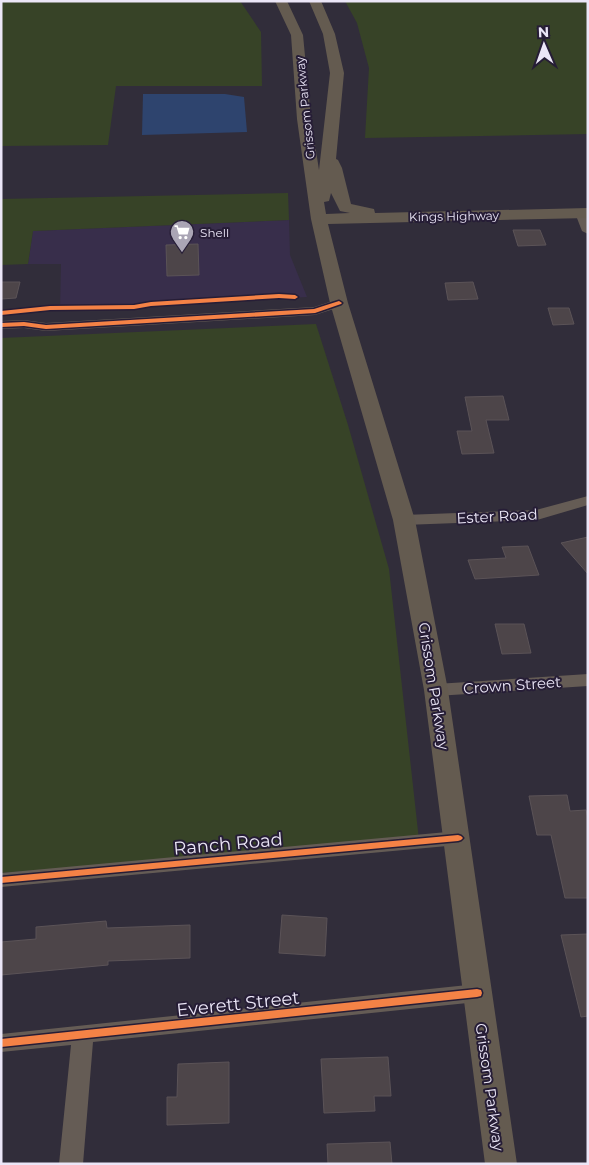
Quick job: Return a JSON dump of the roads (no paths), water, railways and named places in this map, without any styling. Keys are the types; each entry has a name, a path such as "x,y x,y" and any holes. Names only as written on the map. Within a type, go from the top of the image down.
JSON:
{"main road":[{"name":"Grissom Parkway","path":"281,1 297,36 304,119 319,219 339,302 404,520 436,690 458,838 501,1164"},
{"name":"Grissom Parkway","path":"315,1 329,34 337,73 330,155 319,219"},
{"path":"330,155 336,171 341,202 346,208 360,212 447,212 473,216"},
{"name":"Kings Highway","path":"319,219 584,213"}],"street":[{"path":"584,213 588,231"},
{"path":"1,325 24,324 46,327 315,310 339,302"},
{"name":"Ester Road","path":"404,520 538,516 588,500"},
{"name":"Crown Street","path":"436,690 588,680"},
{"name":"Ranch Road","path":"1,880 458,838"},
{"name":"Everett Street","path":"1,1043 477,993"},
{"path":"70,1164 82,1035"}],"water":[{"path":"143,94 225,94 244,97 247,132 142,135"}],"place":[{"name":"Shell","path":"182,253"}]}
